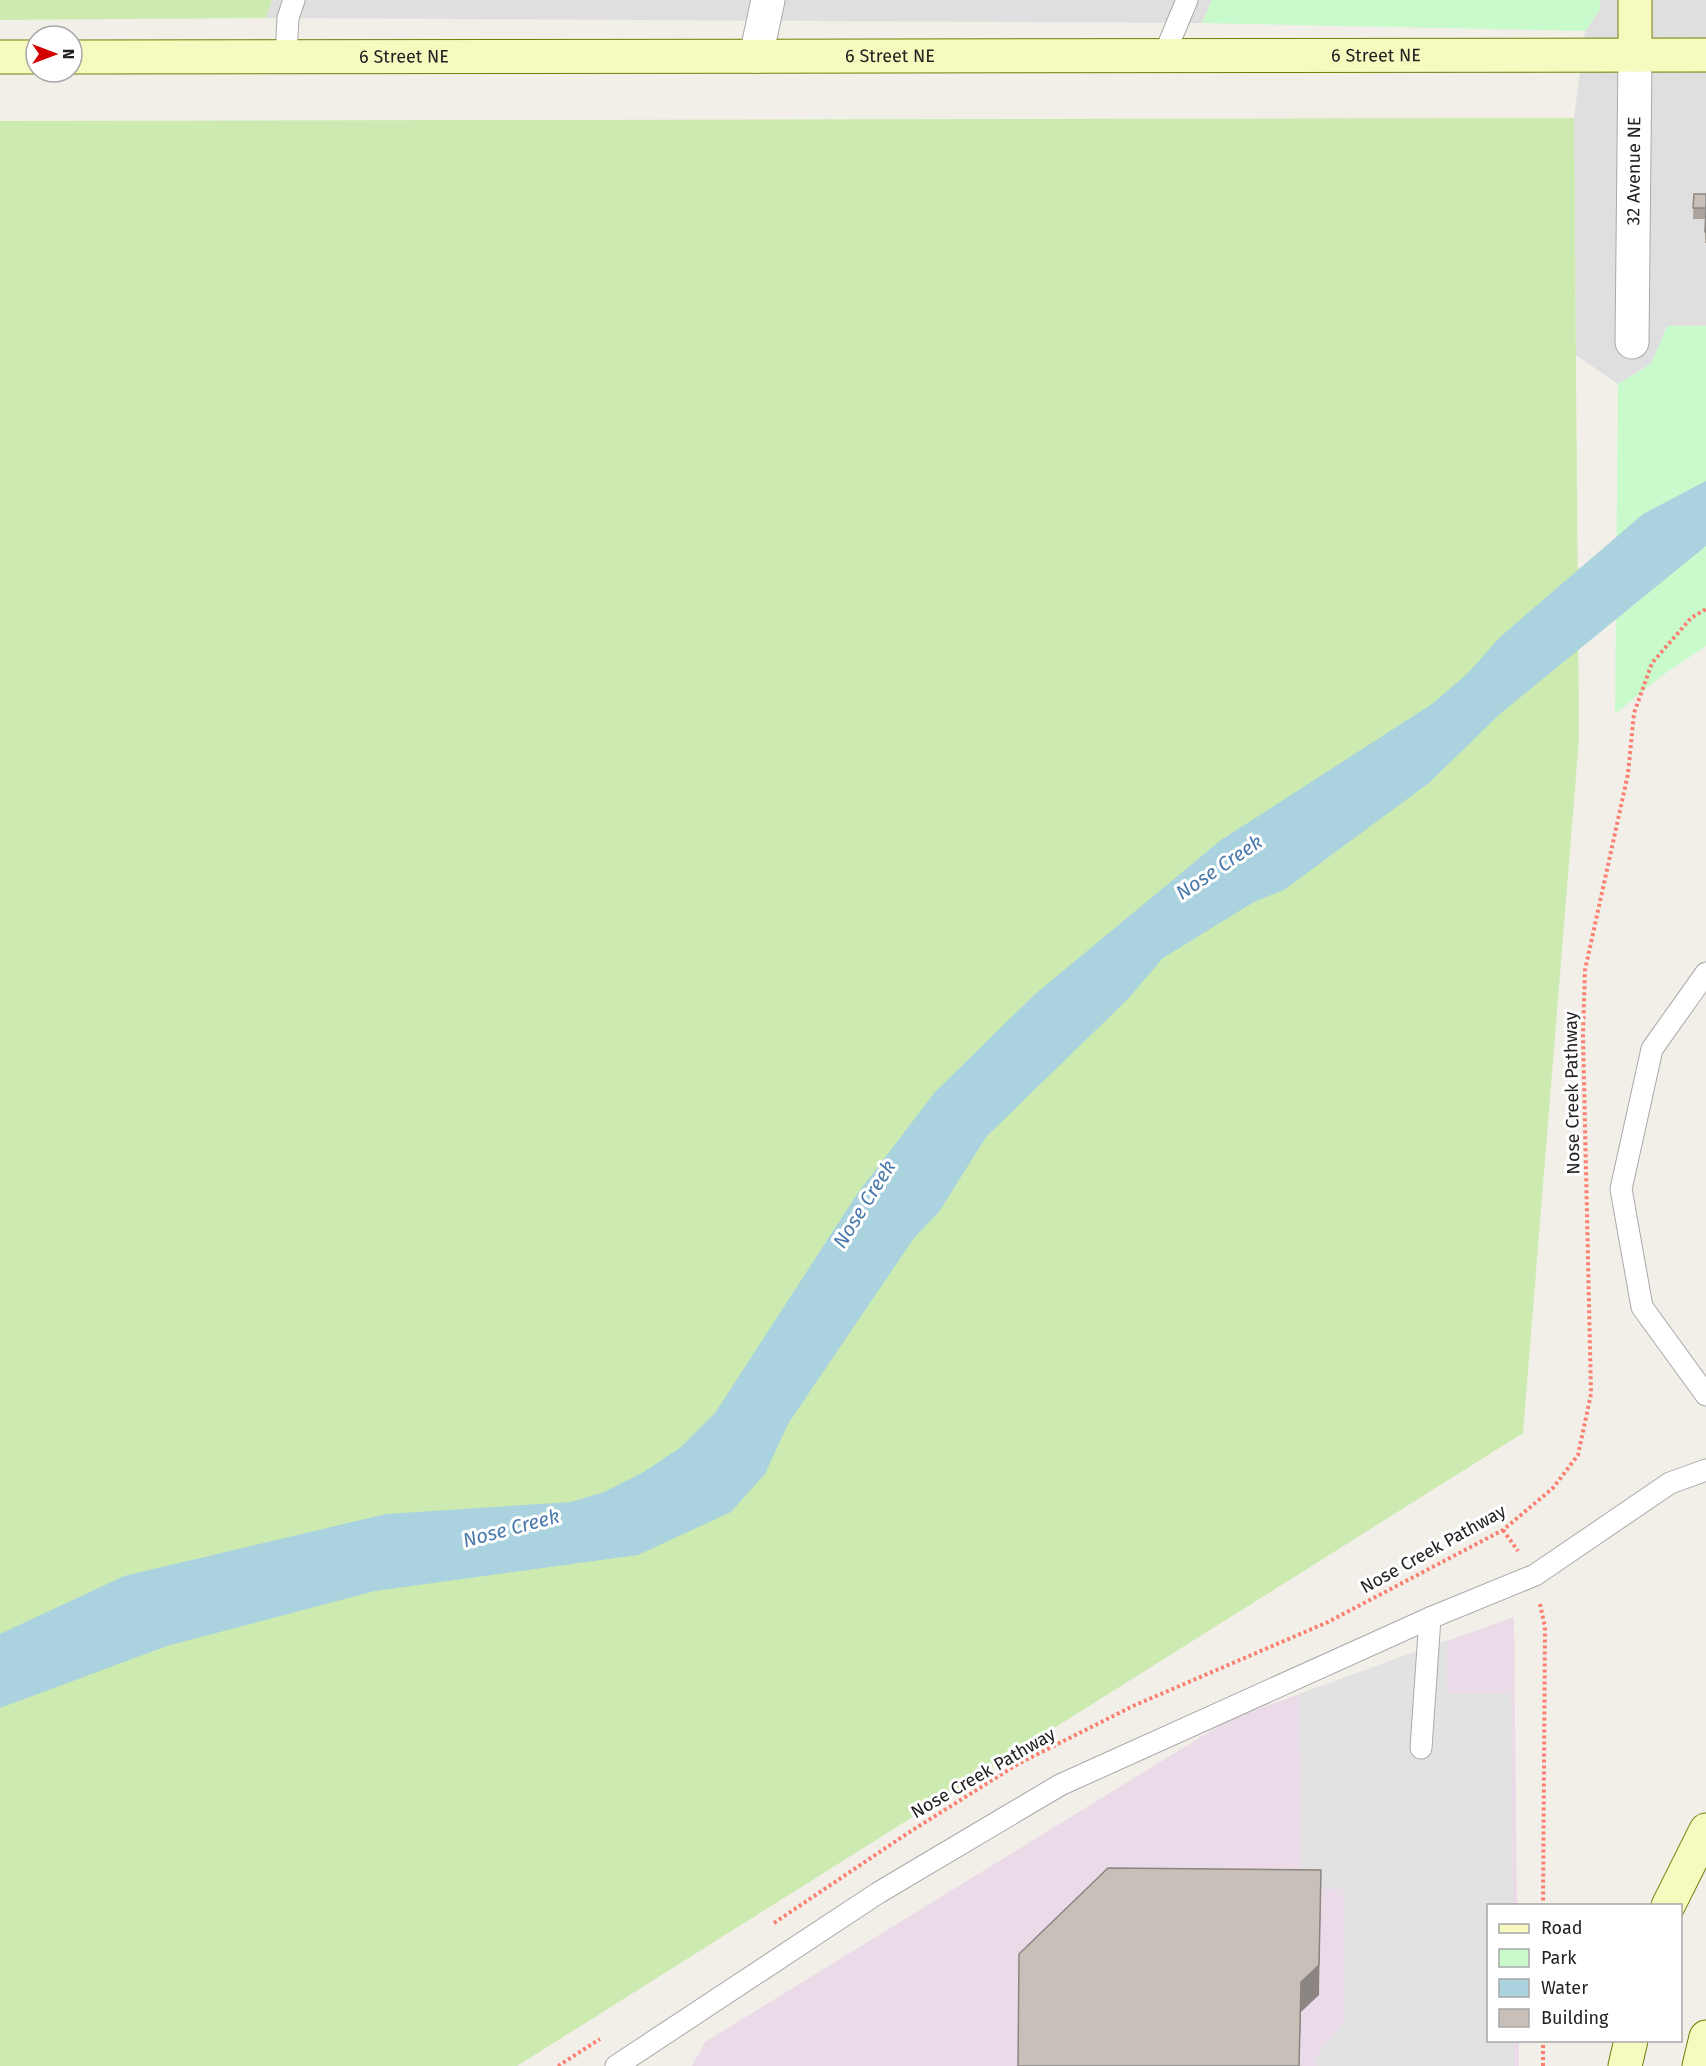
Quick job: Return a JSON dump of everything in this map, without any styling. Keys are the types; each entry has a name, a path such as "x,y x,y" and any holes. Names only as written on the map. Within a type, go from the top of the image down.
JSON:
{"street":[{"path":"756,56 768,0"},
{"name":"32 Avenue NE","path":"1632,342 1635,0"},
{"name":"6 Street NE","path":"84,57 1706,55"},
{"path":"0,57 24,57"},
{"path":"1669,1904 1706,1830"},
{"path":"1699,2066 1706,2037"},
{"path":"1625,2066 1631,2042"}],"lane":[{"path":"286,56 288,18 294,0"},
{"path":"1164,55 1187,0"},
{"path":"1706,972 1652,1049 1621,1189 1642,1307 1706,1395"},
{"path":"616,2066 878,1893 1060,1785 1430,1618 1535,1575 1670,1483 1706,1470"},
{"path":"1421,1748 1430,1618"}],"path":[{"name":"Nose Creek Pathway","path":"771,1925 908,1833 1018,1764 1133,1706 1328,1622 1503,1530 1553,1488 1578,1455 1591,1394 1583,1034 1585,970 1629,774 1634,713 1652,663 1691,618 1706,609"},
{"path":"1503,1530 1535,1575 1545,1627 1544,1904"},
{"path":"558,2066 606,2035"},
{"path":"1543,2042 1543,2066"}],"shaded area":[{"path":"272,0 1212,0 1202,23 266,18"},
{"path":"1600,0 1706,0 1706,326 1667,326 1651,364 1618,384 1576,355 1574,118 1585,31 1600,10"},
{"path":"1514,1617 1517,1904 1487,1904 1487,2042 1519,2042 1519,2066 692,2066 705,2042 1230,1719"},
{"path":"1447,1640 1447,1694 1511,1694 1513,1904 1487,1904 1487,2042 1514,2042 1514,2066 1318,2066 1313,2060 1345,2021 1343,1889 1302,1889 1299,1694"}],"green space":[{"path":"0,0 272,0 266,18 0,20"},
{"path":"1212,0 1600,0 1600,10 1585,31 1202,23"},
{"path":"1574,118 1579,739 1523,1433 517,2066 0,2066 0,121"},
{"path":"1667,326 1706,326 1706,646 1664,674 1615,714 1618,384 1651,364"}],"water":[{"name":"Nose Creek","path":"1706,481 1706,546 1501,713 1429,783 1284,890 1254,902 1163,958 1128,999 986,1137 939,1212 914,1238 788,1424 765,1474 731,1512 638,1555 375,1591 167,1646 0,1708 0,1634 124,1576 386,1514 571,1502 604,1492 642,1473 681,1447 715,1413 857,1194 935,1092 1034,995 1221,840 1432,704 1468,673 1500,637 1643,514"}],"building":[{"path":"1694,194 1706,194 1706,208 1693,208"},
{"path":"1108,1868 1321,1870 1319,1965 1301,1982 1299,2066 1018,2066 1019,1954"}]}
